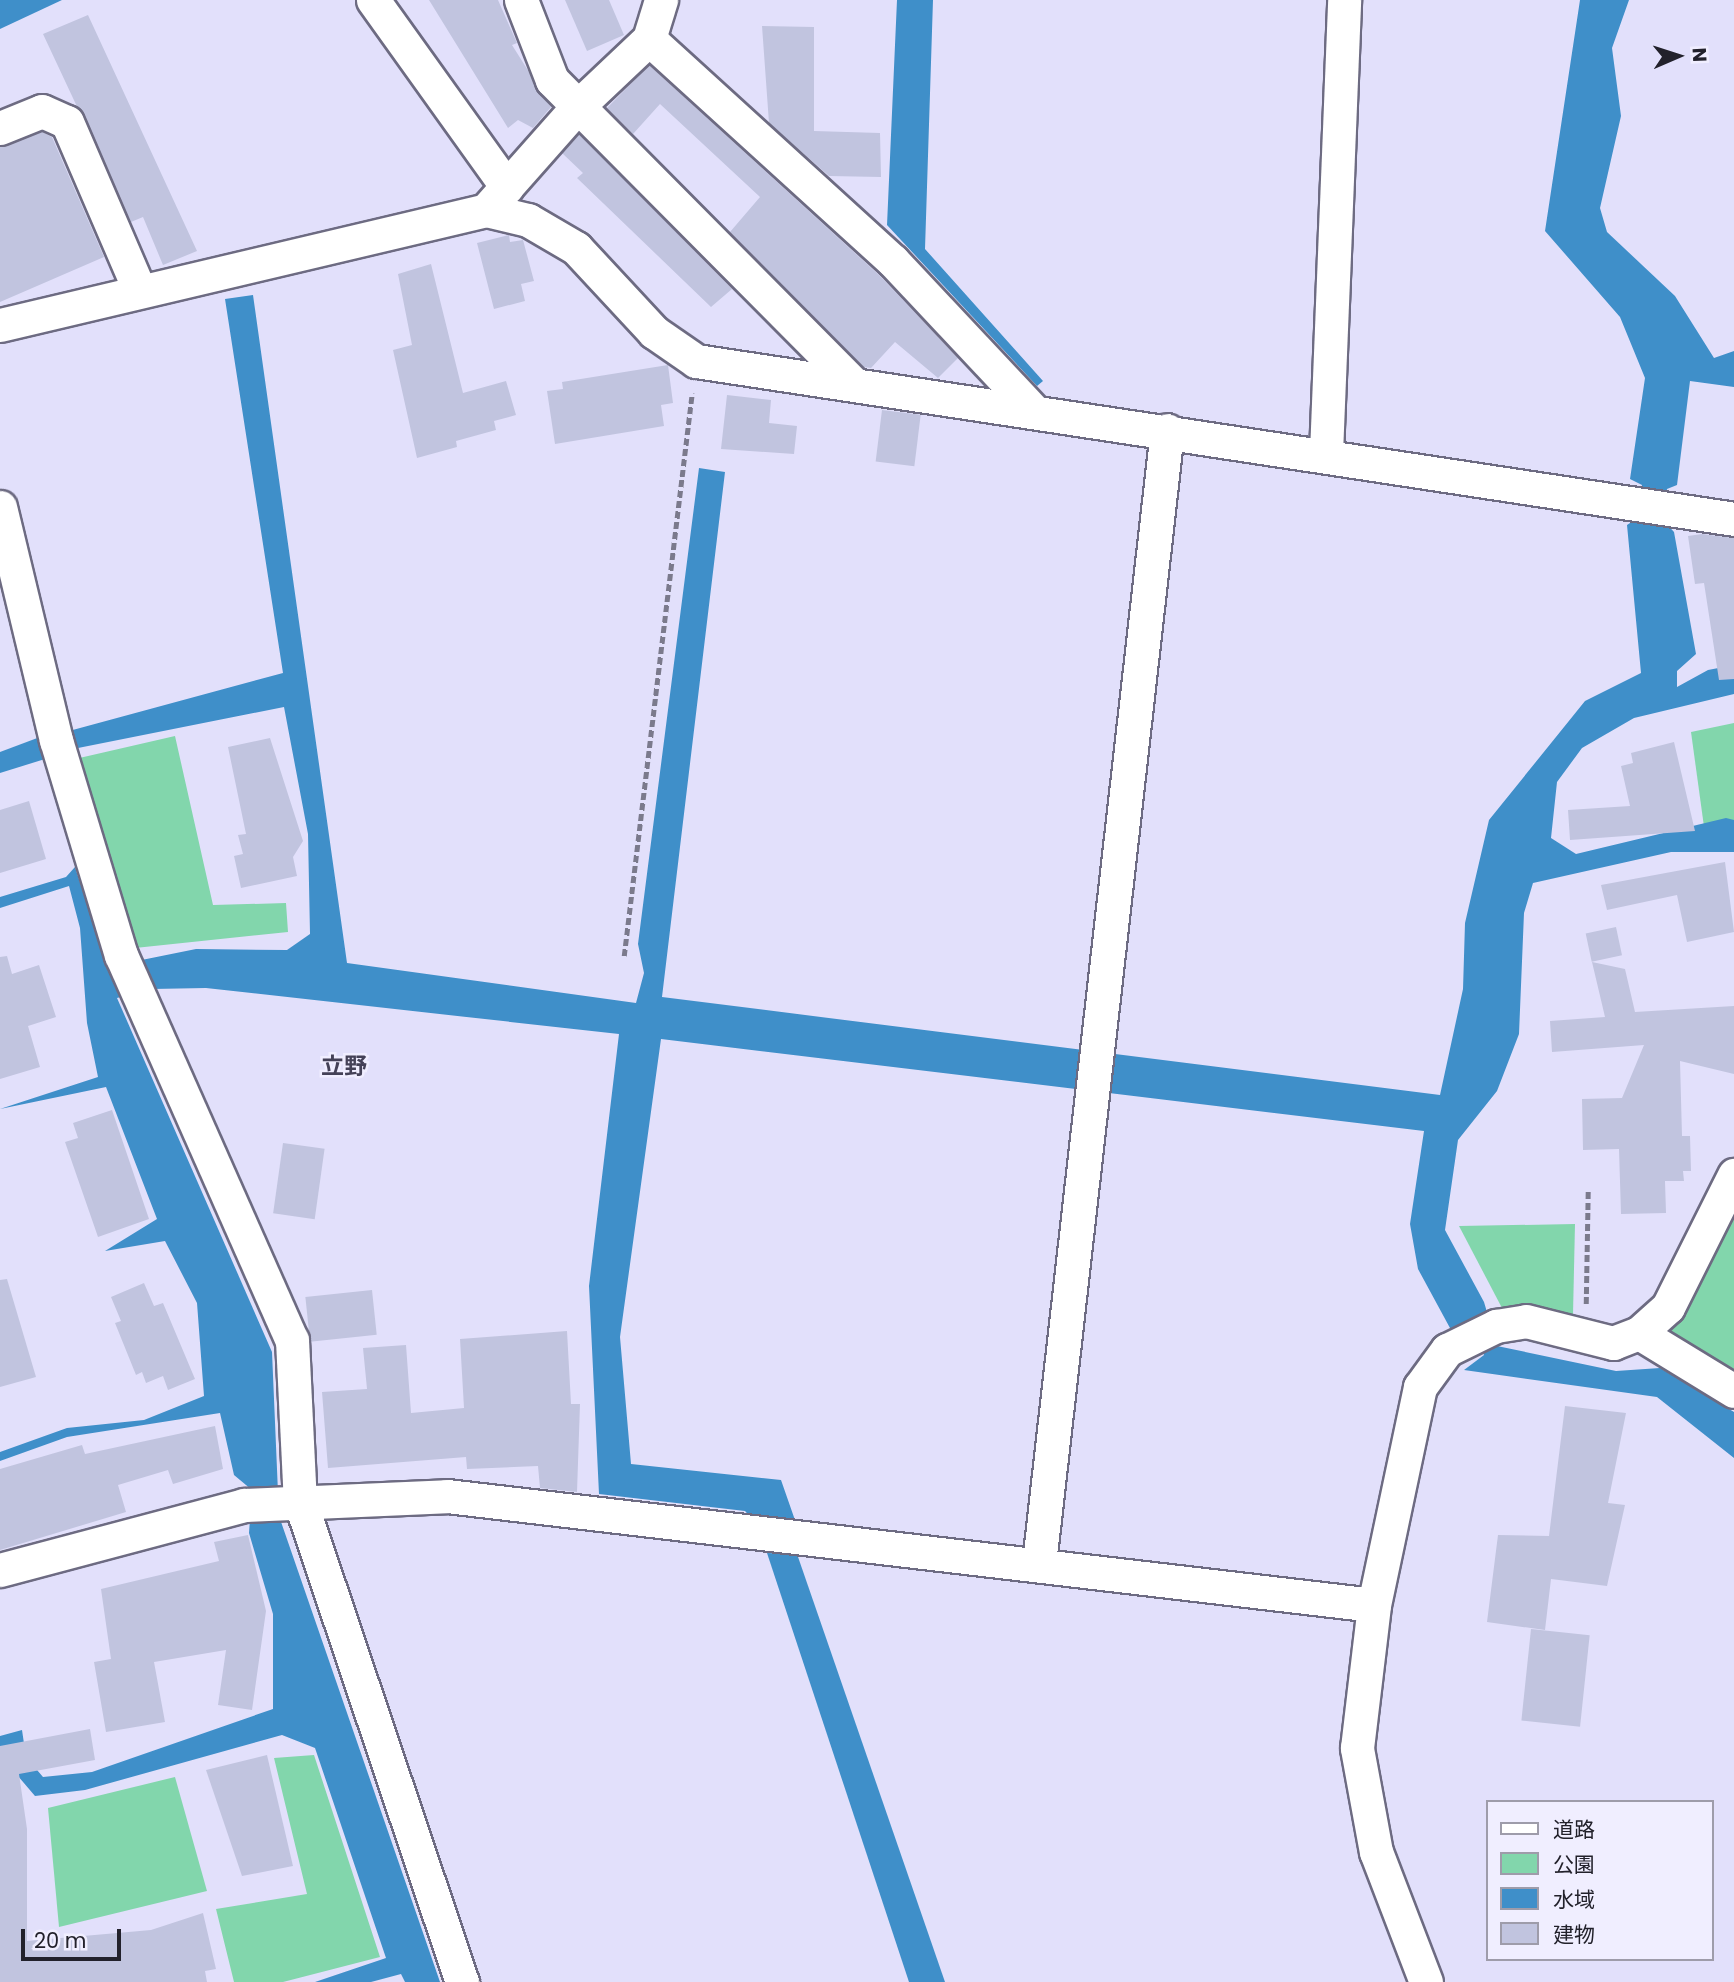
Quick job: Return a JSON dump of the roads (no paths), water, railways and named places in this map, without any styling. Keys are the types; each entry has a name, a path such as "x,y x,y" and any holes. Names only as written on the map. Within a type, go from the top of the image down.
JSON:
{"street":[{"path":"373,0 497,199 576,248 654,332 695,361 1326,453 1671,513 1734,519"},
{"path":"521,0 552,80 855,385"},
{"path":"0,325 497,199 578,107 649,39 661,0"},
{"path":"1326,453 1344,0"},
{"path":"649,39 893,261 1033,410"},
{"path":"0,128 42,110 67,122 139,289"},
{"path":"1039,1563 1167,430"},
{"path":"0,507 6,553 56,740 121,955 292,1340 300,1501 462,1982"},
{"path":"1426,1982 1376,1852 1357,1748 1374,1605 1420,1387 1447,1350 1483,1331 1525,1321 1613,1343 1639,1333 1668,1307 1734,1175"},
{"path":"1639,1333 1734,1391"},
{"path":"0,1570 244,1505 447,1496 1039,1563 1374,1605"}],"water":[{"path":"0,0 62,0 0,29"},
{"path":"897,0 933,0 925,249 1043,381 1037,386 887,225"},
{"path":"1580,0 1629,0 1612,48 1621,116 1600,208 1607,232 1675,296 1714,358 1734,351 1734,387 1690,381 1677,485 1667,489 1663,520 1674,532 1696,654 1677,671 1677,687 1708,670 1734,665 1734,694 1634,718 1582,748 1557,782 1551,838 1576,854 1726,818 1734,820 1734,852 1671,852 1533,883 1524,913 1519,1034 1497,1091 1458,1140 1445,1230 1484,1302 1497,1346 1616,1371 1660,1368 1734,1412 1734,1458 1657,1397 1464,1370 1484,1355 1472,1327 1450,1328 1418,1269 1410,1224 1424,1131 661,1039 620,1337 631,1464 781,1480 796,1523 756,1523 745,1511 599,1494 589,1286 619,1034 206,988 152,989 117,998 272,1352 279,1516 440,1982 405,1982 401,1974 371,1982 315,1982 386,1958 315,1748 282,1735 85,1790 35,1796 0,1755 0,1736 22,1730 26,1757 43,1777 92,1772 273,1709 273,1614 249,1533 252,1490 234,1475 220,1413 67,1437 0,1461 0,1452 67,1428 144,1420 204,1396 197,1303 165,1241 105,1251 157,1219 106,1087 0,1109 98,1077 87,1023 80,928 69,886 0,908 0,897 66,877 75,867 107,967 196,949 287,950 310,934 308,834 284,707 73,749 69,731 283,673 225,299 253,295 347,963 636,1003 644,973 638,944 699,468 725,472 662,997 1440,1095 1463,989 1465,923 1489,820 1585,701 1641,673 1627,525 1636,519 1642,485 1630,479 1645,378 1620,317 1545,231"},
{"path":"40,737 45,759 0,773 0,752"},
{"path":"767,1553 797,1554 945,1982 909,1982"}],"district":[{"name":"立野","path":"344,1066"}]}
